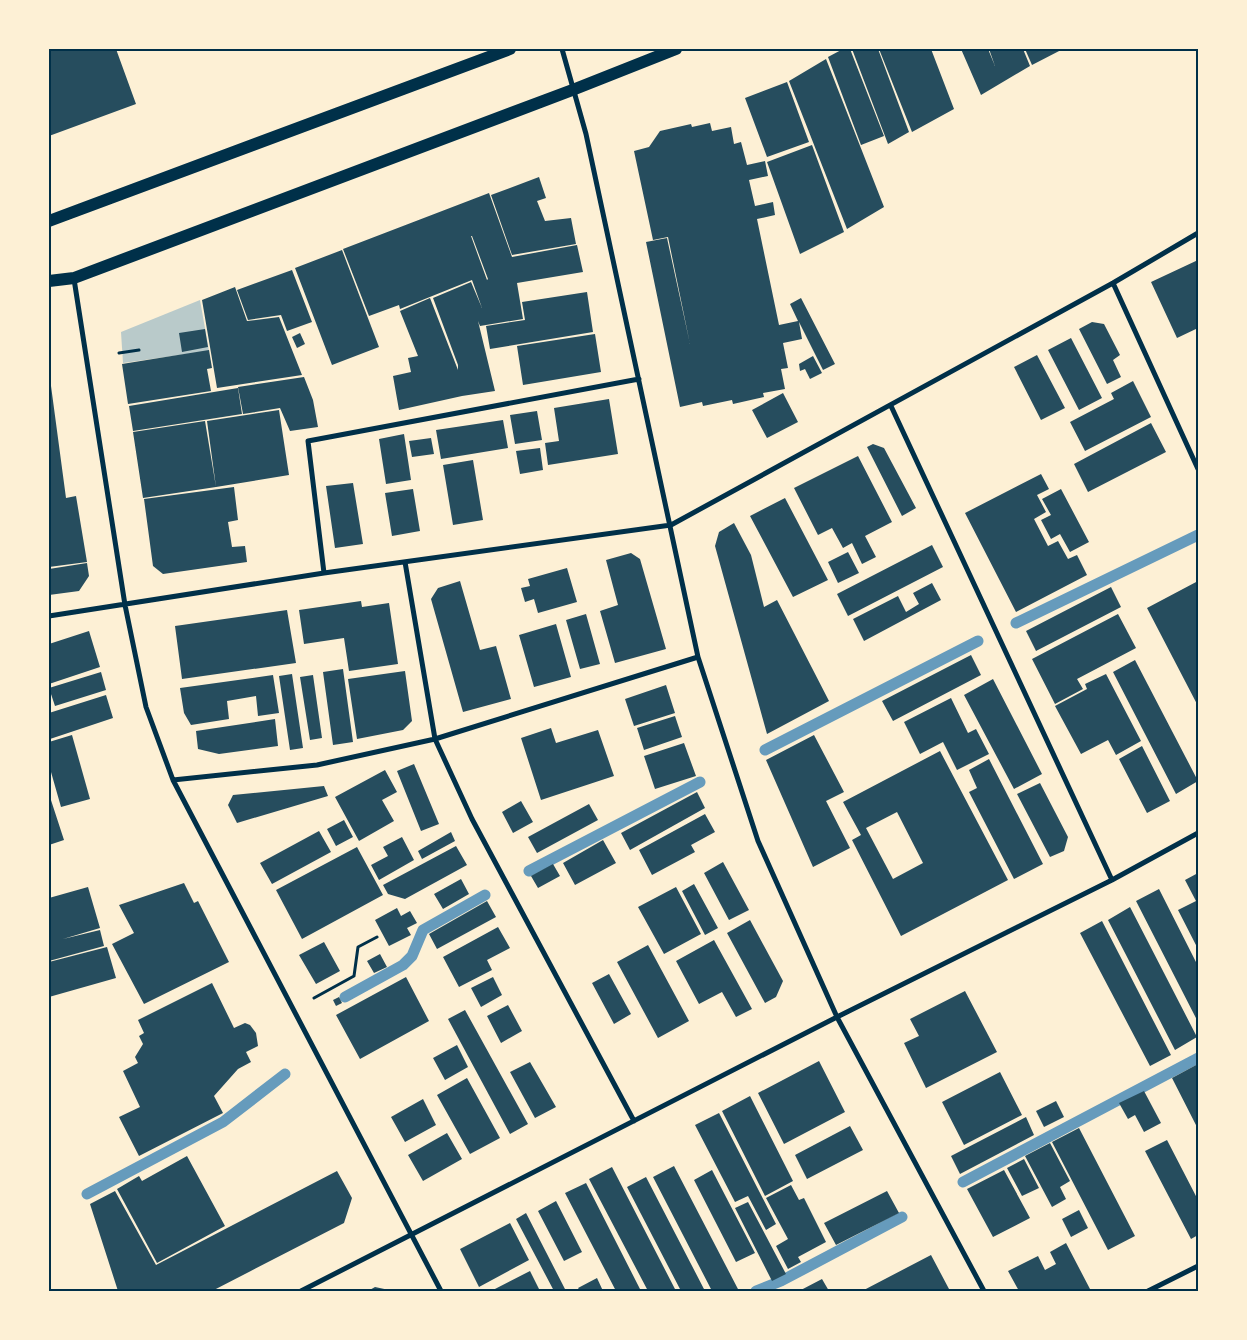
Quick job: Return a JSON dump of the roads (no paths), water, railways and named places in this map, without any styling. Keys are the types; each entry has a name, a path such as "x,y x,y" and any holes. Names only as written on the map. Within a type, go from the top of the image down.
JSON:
{"main road":[{"path":"49,222 510,49"},
{"path":"49,281 74,278 676,49"}],"street":[{"path":"562,49 575,89 671,525 698,657 758,841 837,1017 984,1291"},
{"path":"49,616 324,573 671,525 891,406 1198,234"},
{"path":"74,278 125,605 146,707 173,780 441,1291"},
{"path":"1113,283 1198,470"},
{"path":"324,573 308,441 639,379"},
{"path":"891,406 1112,880"},
{"path":"405,562 435,739 472,819 634,1120"},
{"path":"173,780 316,765 435,739 698,657"},
{"path":"301,1291 837,1017 1112,880 1198,833"},
{"path":"1148,1291 1198,1266"}],"waterway":[{"path":"1016,623 1198,535"},
{"path":"765,750 978,641"},
{"path":"529,871 700,782"},
{"path":"345,997 403,965 412,956 423,930 485,895"},
{"path":"963,1182 1198,1058"},
{"path":"87,1194 223,1122 285,1074"},
{"path":"756,1291 781,1281 902,1217"}]}
